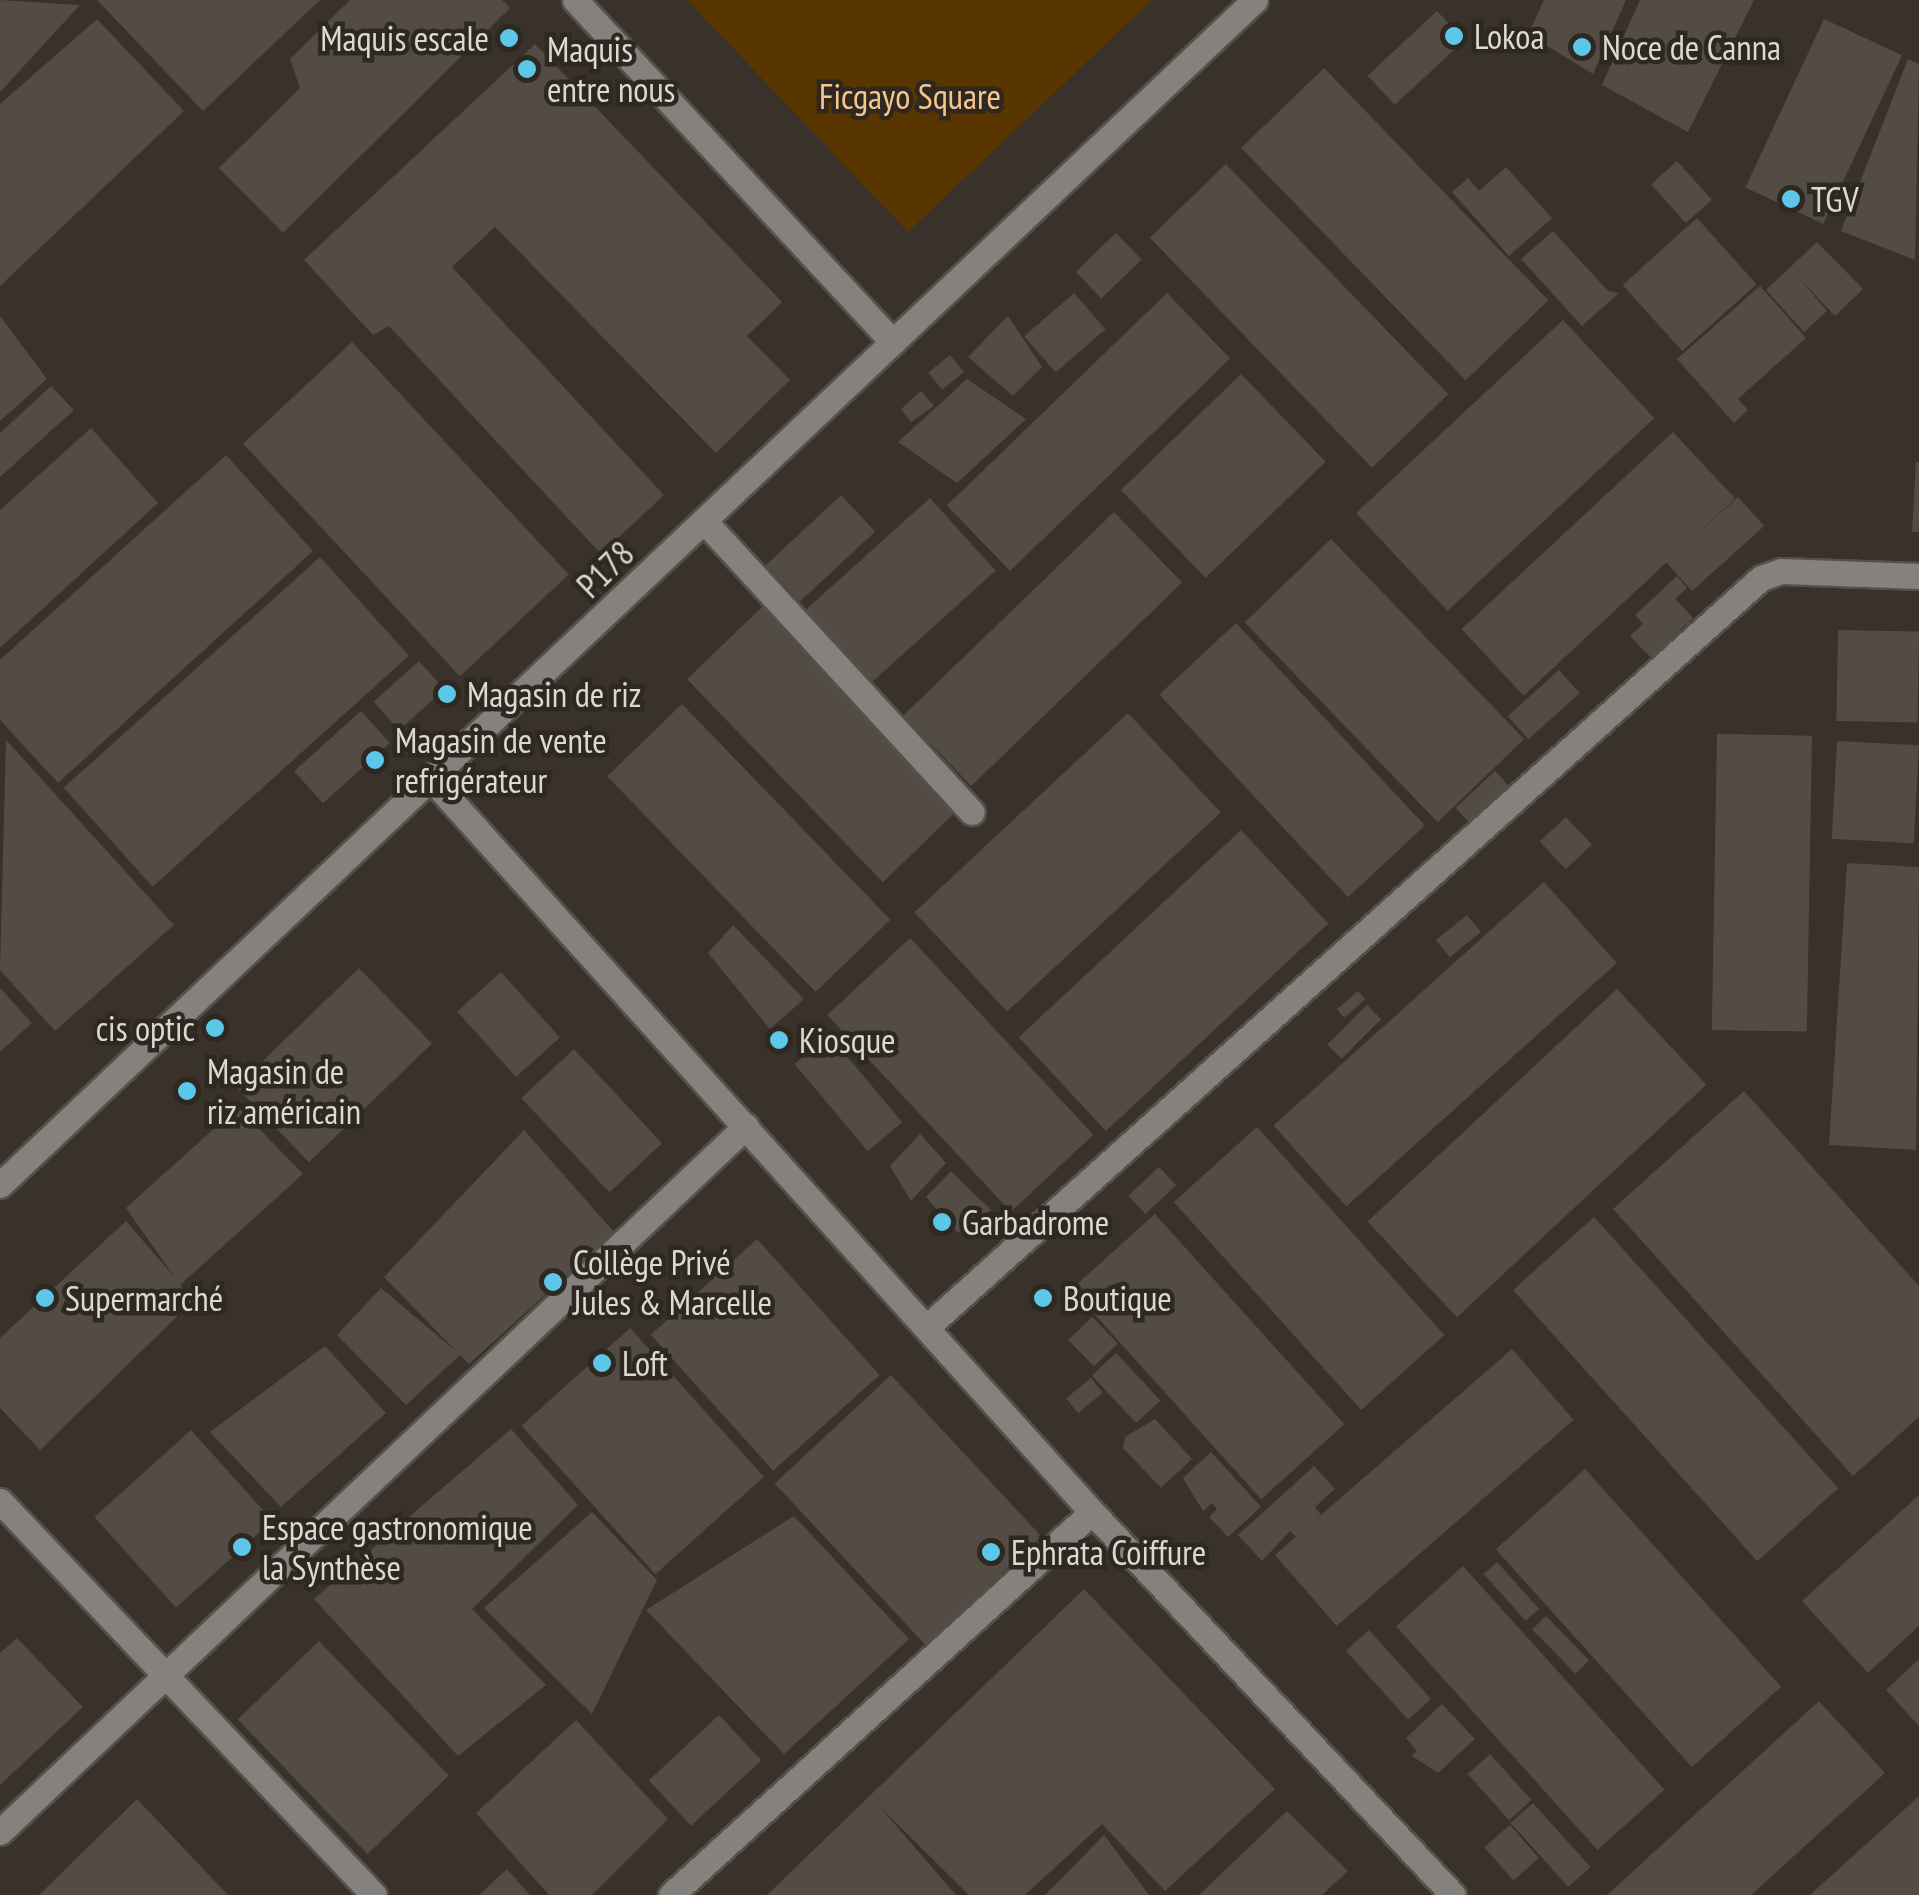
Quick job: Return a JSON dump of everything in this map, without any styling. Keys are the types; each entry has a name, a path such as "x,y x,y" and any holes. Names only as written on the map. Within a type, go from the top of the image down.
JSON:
{"street":[{"path":"575,0 893,342"},
{"name":"P178","path":"0,1185 434,782 1255,0"},
{"path":"705,522 972,812"},
{"path":"929,1325 1761,578 1781,572 1919,576"},
{"path":"434,782 929,1325 1092,1512 1453,1895"},
{"path":"0,1832 164,1669 746,1126"},
{"path":"0,1502 164,1669 374,1895"},
{"path":"671,1895 1092,1512"}],"green space":[{"name":"Ficgayo Square","path":"687,0 1152,0 908,232"}],"building":[{"path":"0,0 80,5 0,92"},
{"path":"97,0 320,0 203,111"},
{"path":"350,0 502,0 510,8 283,233 219,168 300,88 290,59"},
{"path":"1544,0 1626,0 1593,74 1528,34"},
{"path":"1640,0 1754,0 1688,132 1602,85"},
{"path":"1437,11 1464,40 1395,105 1368,76"},
{"path":"97,19 184,111 0,286 0,104"},
{"path":"1824,19 1902,55 1823,224 1745,188"},
{"path":"535,44 782,302 747,336 790,380 716,453 495,227 452,267 664,495 601,554 389,326 373,335 304,260"},
{"path":"1908,59 1919,64 1915,260 1841,231"},
{"path":"1324,68 1548,300 1466,380 1241,148"},
{"path":"1677,161 1712,200 1686,223 1651,184"},
{"path":"1226,164 1448,394 1372,468 1150,238"},
{"path":"1506,167 1552,218 1509,256 1452,192 1468,178 1479,191"},
{"path":"1697,218 1757,284 1682,351 1623,285"},
{"path":"1553,231 1608,291 1619,293 1582,326 1521,259"},
{"path":"1116,233 1142,260 1101,299 1076,272"},
{"path":"1817,242 1863,289 1835,316 1799,278 1827,311 1804,332 1766,290"},
{"path":"1760,286 1806,338 1738,399 1748,410 1734,423 1677,359"},
{"path":"1074,293 1105,329 1056,373 1024,336"},
{"path":"1167,293 1230,358 1010,571 947,506"},
{"path":"0,316 47,379 0,421"},
{"path":"1008,316 1042,367 1013,396 968,357"},
{"path":"1563,320 1654,418 1447,611 1356,513"},
{"path":"352,342 569,575 460,676 243,444"},
{"path":"950,355 964,372 942,390 928,373"},
{"path":"1241,374 1326,462 1206,578 1121,490"},
{"path":"967,379 1026,419 957,483 898,442"},
{"path":"51,386 74,410 0,477 0,433"},
{"path":"921,391 934,406 911,422 901,409"},
{"path":"91,428 158,503 0,648 0,510"},
{"path":"1673,432 1735,499 1524,696 1462,629"},
{"path":"226,455 313,551 58,783 0,720 0,660"},
{"path":"1916,462 1919,532 1912,532"},
{"path":"841,495 875,532 800,602 766,565"},
{"path":"1738,497 1764,526 1692,591 1666,562"},
{"path":"930,498 996,571 867,687 801,614"},
{"path":"1114,512 1182,582 971,786 903,716"},
{"path":"1331,539 1524,739 1438,822 1245,622"},
{"path":"320,557 409,656 153,887 64,788"},
{"path":"1677,576 1687,588 1675,599 1693,618 1651,658 1630,636 1643,624 1635,615"},
{"path":"764,605 960,808 883,882 687,679"},
{"path":"1236,623 1425,826 1348,897 1159,695"},
{"path":"1838,630 1919,631 1917,722 1836,721"},
{"path":"419,661 444,689 399,730 374,702"},
{"path":"1559,670 1580,693 1528,739 1508,716"},
{"path":"682,704 890,920 816,992 607,776"},
{"path":"361,711 390,743 323,803 294,771"},
{"path":"1128,713 1221,812 1007,1012 914,912"},
{"path":"1717,734 1812,736 1807,1032 1712,1030"},
{"path":"6,740 174,925 55,1031 0,970"},
{"path":"1837,741 1919,745 1914,843 1832,839"},
{"path":"1495,771 1511,788 1471,825 1456,808"},
{"path":"1566,817 1592,845 1566,869 1540,842"},
{"path":"1241,830 1328,924 1106,1131 1019,1037"},
{"path":"1847,863 1919,867 1916,1150 1829,1145"},
{"path":"1544,882 1617,963 1346,1207 1273,1126"},
{"path":"1467,915 1481,932 1450,957 1436,940"},
{"path":"733,925 804,999 770,1029 708,953"},
{"path":"910,938 1093,1135 1011,1212 827,1015"},
{"path":"359,968 432,1044 309,1162 236,1087"},
{"path":"501,972 560,1037 516,1077 457,1011"},
{"path":"0,988 32,1023 0,1052"},
{"path":"1617,989 1706,1085 1457,1317 1368,1222"},
{"path":"1358,991 1365,999 1344,1018 1337,1009"},
{"path":"1367,1005 1381,1019 1342,1059 1327,1045"},
{"path":"829,1035 902,1122 868,1151 795,1064"},
{"path":"574,1049 662,1143 609,1192 521,1098"},
{"path":"1744,1091 1919,1286 1919,1417 1853,1476 1613,1209"},
{"path":"238,1107 303,1174 180,1285 193,1301 40,1450 0,1408 0,1338 126,1221 176,1279 126,1208"},
{"path":"1257,1127 1444,1335 1361,1410 1174,1202"},
{"path":"524,1130 614,1232 469,1364 460,1355 406,1405 337,1335 381,1288 457,1352 384,1277"},
{"path":"920,1134 946,1163 911,1201 890,1166"},
{"path":"1159,1167 1176,1185 1145,1214 1128,1196"},
{"path":"951,1171 991,1210 958,1233 926,1197"},
{"path":"1155,1214 1344,1424 1261,1499 1072,1289"},
{"path":"1594,1217 1838,1488 1757,1561 1513,1290"},
{"path":"757,1239 879,1375 773,1471 651,1335"},
{"path":"1092,1317 1118,1344 1094,1367 1068,1340"},
{"path":"630,1328 764,1477 655,1574 522,1426"},
{"path":"325,1346 386,1413 281,1507 210,1432"},
{"path":"1512,1349 1574,1420 1337,1626 1275,1555"},
{"path":"1116,1353 1160,1401 1136,1423 1092,1376"},
{"path":"891,1375 1042,1537 925,1645 775,1483"},
{"path":"1091,1378 1103,1393 1078,1413 1066,1398"},
{"path":"1155,1419 1192,1459 1161,1488 1123,1448 1125,1437"},
{"path":"511,1429 578,1505 472,1609 546,1685 458,1756 314,1599"},
{"path":"191,1430 273,1521 176,1608 94,1517"},
{"path":"1211,1452 1261,1507 1228,1537 1209,1517 1217,1509 1212,1503 1203,1511 1183,1478"},
{"path":"1314,1466 1335,1489 1315,1507 1321,1515 1297,1538 1290,1531 1262,1561 1238,1535"},
{"path":"1585,1469 1781,1687 1692,1767 1496,1549"},
{"path":"1919,1495 1919,1626 1868,1673 1802,1601"},
{"path":"592,1512 657,1580 592,1714 484,1608"},
{"path":"794,1516 909,1639 784,1754 646,1610"},
{"path":"1497,1562 1539,1609 1526,1621 1484,1574"},
{"path":"1463,1566 1664,1790 1598,1850 1396,1626"},
{"path":"1084,1589 1275,1789 1165,1891 1102,1824 1025,1895 969,1895 880,1807 956,1895 767,1895"},
{"path":"1546,1616 1589,1661 1575,1674 1532,1629"},
{"path":"1369,1630 1431,1699 1408,1720 1346,1651"},
{"path":"17,1638 83,1707 0,1785 0,1653"},
{"path":"319,1641 449,1776 368,1854 238,1719"},
{"path":"1919,1659 1919,1726 1886,1690"},
{"path":"1819,1701 1885,1773 1751,1895 1607,1895"},
{"path":"1442,1704 1475,1739 1438,1773 1412,1756 1417,1751 1406,1738"},
{"path":"719,1715 761,1760 691,1826 649,1780"},
{"path":"576,1720 668,1819 592,1895 549,1895 476,1813"},
{"path":"1490,1754 1531,1800 1509,1820 1468,1774"},
{"path":"1919,1796 1919,1895 1810,1895"},
{"path":"137,1799 228,1895 39,1895"},
{"path":"1533,1803 1591,1867 1568,1887 1511,1823"},
{"path":"1287,1811 1348,1871 1322,1895 1199,1895"},
{"path":"1510,1825 1539,1858 1513,1881 1484,1847"},
{"path":"1104,1835 1149,1895 1045,1895"},
{"path":"507,1869 530,1895 479,1895"}],"place":[{"name":"Lokoa","path":"1454,36"},
{"name":"Maquis escale","path":"509,38"},
{"name":"Noce de Canna","path":"1582,47"},
{"name":"Maquis entre nous","path":"527,69"},
{"name":"TGV","path":"1791,199"},
{"name":"Magasin de riz","path":"447,694"},
{"name":"Magasin de vente refrigérateur","path":"375,760"},
{"name":"cis optic","path":"215,1028"},
{"name":"Kiosque","path":"779,1040"},
{"name":"Magasin de riz américain","path":"187,1091"},
{"name":"Garbadrome","path":"942,1222"},
{"name":"Collège Privé Jules & Marcelle","path":"553,1282"},
{"name":"Supermarché","path":"45,1298"},
{"name":"Boutique","path":"1043,1298"},
{"name":"Loft","path":"602,1363"},
{"name":"Espace gastronomique la Synthèse","path":"242,1547"},
{"name":"Ephrata Coiffure","path":"991,1552"}]}
